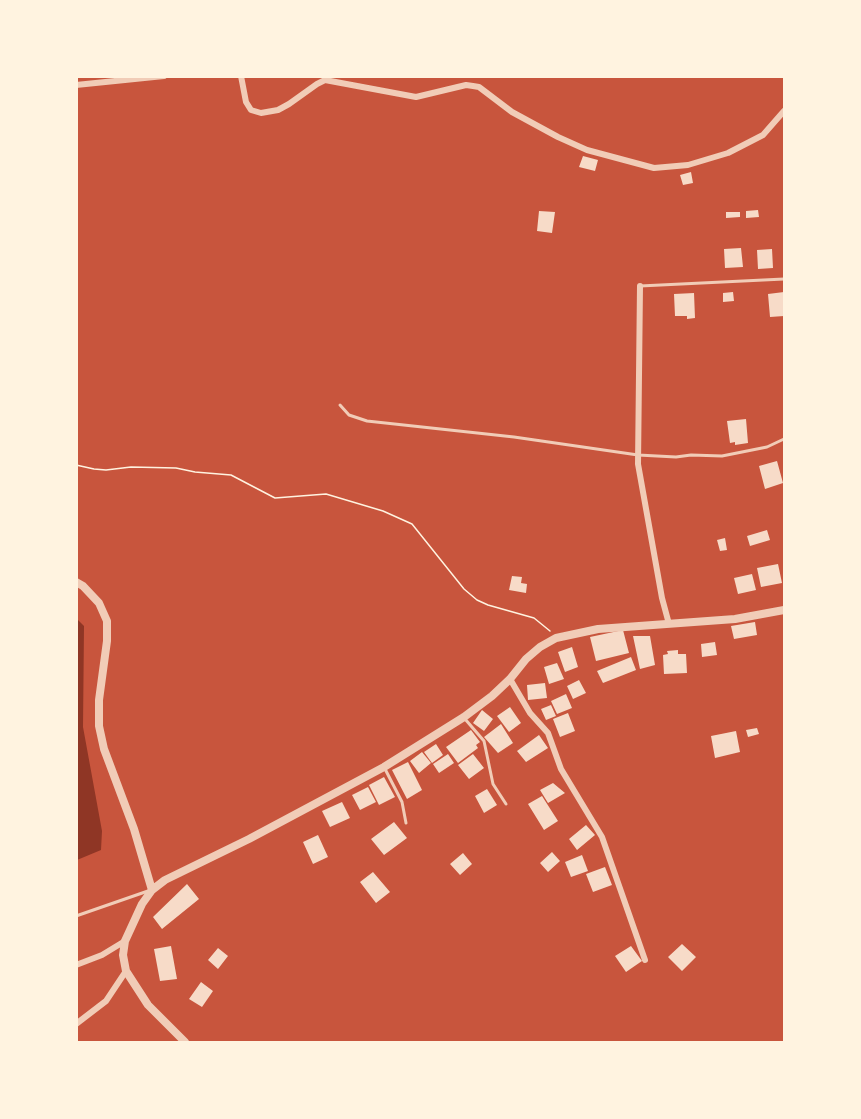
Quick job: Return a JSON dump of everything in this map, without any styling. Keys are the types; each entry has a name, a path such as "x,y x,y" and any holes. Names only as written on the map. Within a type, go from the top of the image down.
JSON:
{"street":[{"path":"76,85 164,76"},
{"path":"241,76 248,107 261,113 278,110 325,80 416,97 466,86 479,87 512,112 558,137 587,150 654,168 688,165 728,153 763,135 784,111"},
{"path":"640,286 638,455 662,598 669,624"},
{"path":"76,582 83,585 99,603 107,621 107,641 99,700 99,726 104,749 134,829 152,890"},
{"path":"185,1042 148,1005 126,971 123,955 125,941 142,904 152,890 165,880 249,839 384,767 464,717 510,679 540,646 556,638 591,630 735,619 784,610"},
{"path":"510,679 530,713 548,733 561,769 602,837 645,960"},
{"path":"76,965 102,955 125,941"},
{"path":"76,1024 106,1001 126,971"}],"lane":[{"path":"640,286 784,279"},
{"path":"340,405 349,415 366,421 514,437 638,455 722,456 767,447 784,439"},
{"path":"464,717 484,741 493,784 506,804"},
{"path":"384,767 402,802 406,823"},
{"path":"76,916 152,890"}],"path":[{"path":"76,465 106,470 131,467 176,468 231,475 275,498 326,494 397,516 412,524 470,595 488,605 534,618 556,638"}],"shaded area":[{"path":"76,618 84,626 83,727 102,831 101,850 77,860"}],"building":[{"path":"583,156 598,160 595,171 579,167"},
{"path":"691,172 693,183 683,185 680,175"},
{"path":"758,210 759,217 746,218 746,211"},
{"path":"539,211 555,212 552,233 537,231"},
{"path":"726,212 740,212 740,217 726,218"},
{"path":"741,248 743,267 725,268 724,249"},
{"path":"772,249 773,268 758,269 757,250"},
{"path":"733,292 734,301 723,302 723,293"},
{"path":"784,292 784,316 770,317 768,294"},
{"path":"694,293 695,318 675,316 674,294"},
{"path":"746,419 748,443 735,445 735,442 730,443 727,421"},
{"path":"777,461 783,483 765,489 759,466"},
{"path":"767,530 770,540 750,546 747,536"},
{"path":"725,538 727,550 720,551 717,540"},
{"path":"778,564 782,583 761,587 757,568"},
{"path":"752,574 756,590 738,594 734,578"},
{"path":"512,576 522,577 521,583 527,584 526,593 509,590"},
{"path":"755,622 757,635 734,639 731,626"},
{"path":"623,630 629,653 596,661 590,637"},
{"path":"633,636 650,636 655,665 640,669"},
{"path":"715,642 717,655 702,657 701,644"},
{"path":"572,647 578,667 565,672 558,652"},
{"path":"678,650 678,654 686,654 687,673 664,674 663,655 668,654 667,651"},
{"path":"631,657 636,670 603,683 597,671"},
{"path":"557,663 564,679 549,684 544,667"},
{"path":"579,680 586,693 573,699 567,686"},
{"path":"545,683 547,698 528,700 527,685"},
{"path":"566,694 572,708 557,714 551,701"},
{"path":"551,705 556,716 546,720 541,709"},
{"path":"510,707 521,723 509,732 497,716"},
{"path":"482,710 493,719 484,731 473,723"},
{"path":"568,713 575,731 560,737 553,719"},
{"path":"501,724 513,743 498,753 484,737"},
{"path":"757,728 759,734 748,737 746,730"},
{"path":"471,730 480,742 476,745 478,748 458,763 446,747"},
{"path":"736,731 740,752 715,758 711,736"},
{"path":"539,735 548,748 526,762 517,751"},
{"path":"436,744 443,755 432,763 424,752"},
{"path":"422,752 431,763 419,773 410,761"},
{"path":"448,754 454,763 439,773 433,764"},
{"path":"473,754 484,768 469,779 458,765"},
{"path":"408,762 422,790 407,799 392,770"},
{"path":"384,777 395,797 379,805 369,785"},
{"path":"553,783 565,793 548,803 540,790"},
{"path":"368,787 376,802 360,810 352,795"},
{"path":"487,789 497,805 484,813 475,796"},
{"path":"542,796 558,821 544,830 528,804"},
{"path":"342,802 350,818 330,827 322,811"},
{"path":"394,822 407,838 384,855 371,839"},
{"path":"586,825 595,835 577,850 569,839"},
{"path":"318,835 328,857 313,864 303,842"},
{"path":"552,852 560,861 548,872 540,863"},
{"path":"463,853 472,864 460,875 450,864"},
{"path":"582,855 588,871 571,877 565,862"},
{"path":"605,867 612,885 593,892 586,874"},
{"path":"373,872 390,892 376,903 360,882"},
{"path":"187,884 199,899 162,929 153,917"},
{"path":"682,944 696,957 682,971 668,957"},
{"path":"171,946 177,979 160,981 154,949"},
{"path":"631,946 642,961 626,972 615,956"},
{"path":"218,948 228,956 218,969 208,960"},
{"path":"201,982 213,991 202,1007 189,999"}]}
